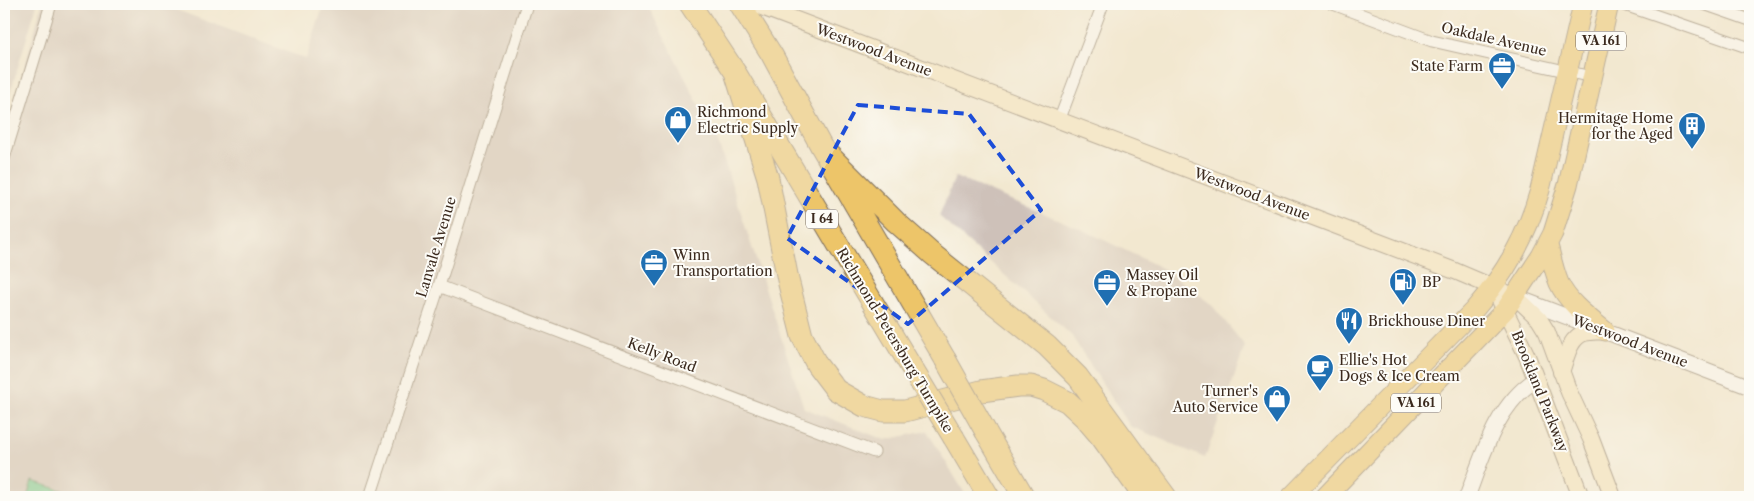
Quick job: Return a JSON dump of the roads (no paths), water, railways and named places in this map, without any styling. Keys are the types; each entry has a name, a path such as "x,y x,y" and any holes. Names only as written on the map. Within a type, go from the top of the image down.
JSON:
{"highway":[{"name":"I 64","path":"740,4 772,55 822,148 1024,497"},
{"name":"Richmond-Petersburg Turnpike","path":"693,9 735,72 990,497"},
{"path":"735,72 768,178 788,280 802,336 817,365 836,390 864,406 883,411 904,410 981,392 1018,386 1031,386 1044,390 1068,402 1084,417 1102,438 1144,497"},
{"path":"822,148 896,222 931,253 1047,346 1078,377 1166,497"}],"main road":[{"name":"Westwood Avenue","path":"754,4 773,7 1059,120 1493,287"},
{"name":"VA 161","path":"1291,497 1474,310 1493,287 1520,244 1532,217 1540,190 1583,4"},
{"name":"VA 161","path":"1325,497 1511,303 1548,245 1568,185 1609,4"},
{"path":"1548,245 1557,276 1564,291 1574,304 1605,331"},
{"name":"Brookland Parkway","path":"1493,287 1511,303 1539,319 1547,332 1613,497"},
{"name":"Brookland Parkway","path":"1511,303 1535,380 1581,497"},
{"path":"1562,372 1571,346 1578,337 1585,332 1605,331"}],"street":[{"path":"4,158 51,4"},
{"name":"Lanvale Avenue","path":"370,497 440,286 527,4"},
{"path":"1059,120 1103,4"},
{"name":"Oakdale Avenue","path":"1334,4 1432,41 1592,77"},
{"path":"1622,4 1750,48"},
{"path":"1704,4 1750,20"},
{"name":"Kelly Road","path":"440,286 874,452"},
{"name":"Westwood Avenue","path":"1511,303 1605,331 1750,387"},
{"path":"1467,497 1501,415 1517,394 1535,380"}],"place":[{"name":"State Farm","path":"1502,90"},
{"name":"Richmond Electric Supply","path":"678,144"},
{"name":"Hermitage Home for the Aged","path":"1692,150"},
{"name":"Winn Transportation","path":"654,287"},
{"name":"BP","path":"1403,306"},
{"name":"Massey Oil & Propane","path":"1107,307"},
{"name":"Brickhouse Diner","path":"1349,345"},
{"name":"Ellie's Hot Dogs & Ice Cream","path":"1320,392"},
{"name":"Turner's Auto Service","path":"1277,423"}]}
